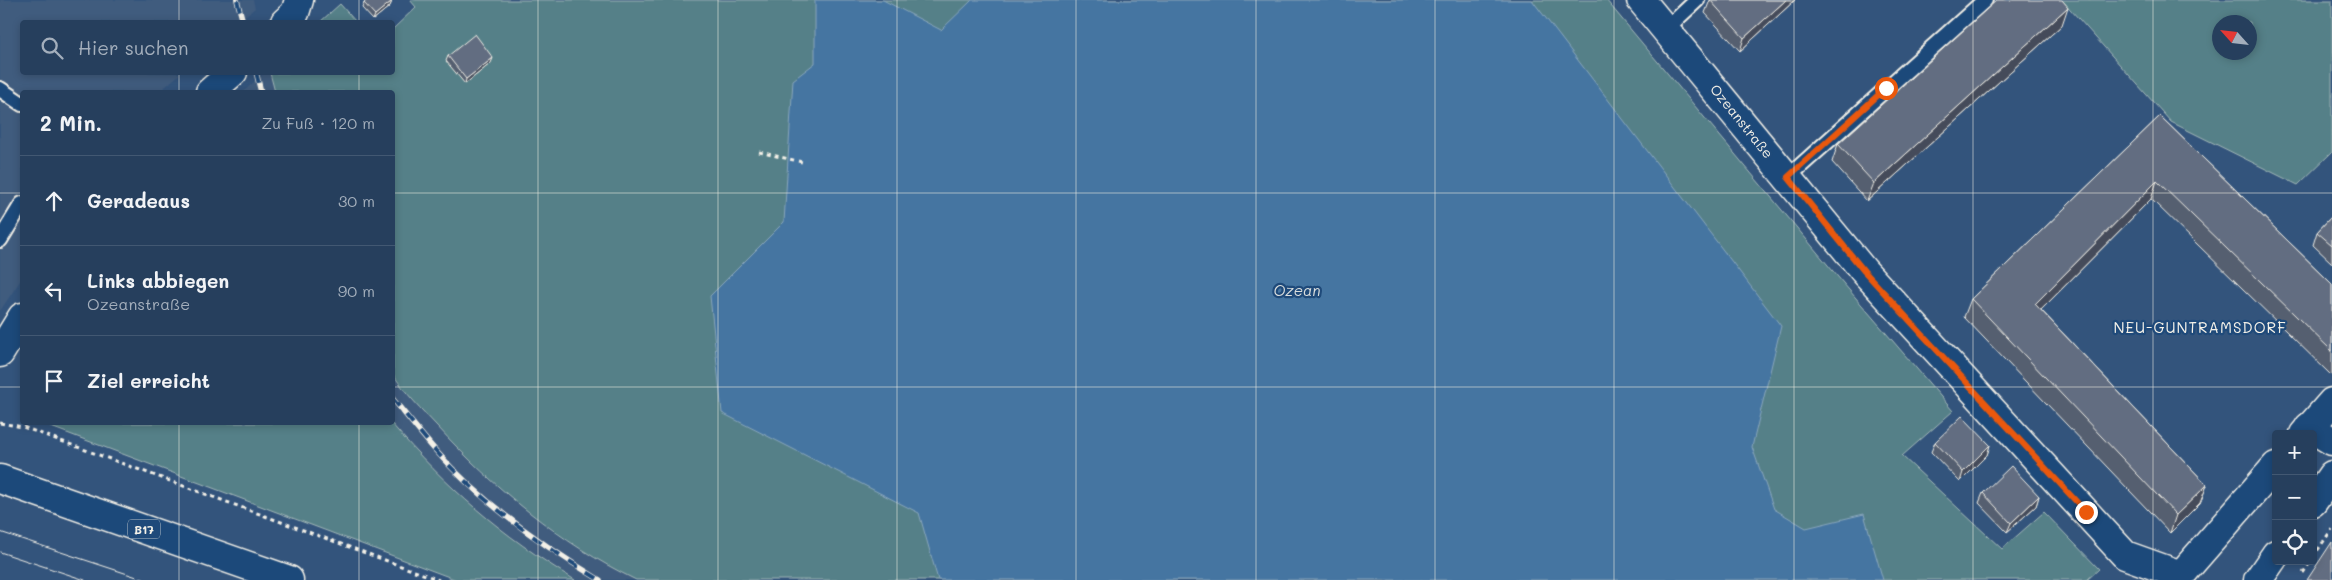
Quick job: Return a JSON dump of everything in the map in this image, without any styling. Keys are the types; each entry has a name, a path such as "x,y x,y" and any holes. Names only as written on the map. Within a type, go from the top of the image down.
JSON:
{"street":[{"path":"287,20 294,13 299,0"},
{"name":"Ozeanstraße","path":"1641,0 1864,271 2125,555 2181,578"},
{"path":"212,90 230,75"},
{"path":"0,353 20,320"},
{"path":"2317,430 2332,402"},
{"path":"2181,578 2272,471"},
{"path":"2317,496 2332,475"},
{"name":"B17","path":"0,479 289,580"},
{"path":"2258,580 2272,560"}],"lane":[{"path":"1666,29 1697,0"},
{"path":"1788,177 1985,0"},
{"path":"0,89 20,103"},
{"path":"0,240 20,207"}],"path":[{"path":"759,152 802,162"},
{"path":"0,423 20,425"},
{"path":"24,425 439,580"},
{"path":"2317,551 2332,528"}],"shaded area":[{"path":"0,0 253,0 255,8 240,20 20,20 20,75 179,75 161,90 20,90 20,281 0,311"},
{"path":"262,75 271,75 274,90 245,90"},
{"path":"395,376 449,439 500,489 558,535 636,580 575,580 540,559 477,512 424,462 393,425 395,425"}],"green space":[{"name":"Ozean","path":"410,0 1606,0 1953,411 1902,456 2002,549 2044,512 2099,569 2087,580 636,580 581,549 529,512 505,492 481,471 437,426 408,395 395,377 395,90 274,90 271,75 395,75 395,27 416,7"},
{"path":"2062,0 2332,0 2332,152 2298,185 2171,122"},
{"path":"340,4 354,20 322,20"},
{"path":"50,425 393,425 433,469 476,509 523,546 575,580 457,580 51,427"}],"water":[{"name":"Ozean","path":"815,0 883,0 941,30 972,0 1532,0 1781,326 1752,447 1774,509 1806,528 1864,514 1883,580 938,580 919,513 722,413 710,296 784,222 793,80 815,63"}],"building":[{"path":"367,0 392,1 375,15 364,3"},
{"path":"1710,0 1786,0 1744,38"},
{"path":"1997,0 2062,0 2068,7 1874,183 1838,144"},
{"path":"475,34 493,58 466,79 448,56"},
{"path":"2160,116 2332,284 2332,351 2157,181 2035,304 2207,485 2176,515 1971,299"},
{"path":"2332,216 2332,245 2317,232"},
{"path":"1962,416 1990,445 1963,472 1935,442"},
{"path":"2011,466 2039,496 2011,523 1983,493"},
{"path":"2332,542 2332,580 2307,580"}],"tram line":[{"path":"0,532 146,580"},
{"path":"0,552 85,580"}],"railway":[{"path":"237,0 242,20"},
{"path":"257,75 260,90"},
{"path":"395,402 436,451 492,505 534,537 600,580"}],"district":[{"name":"NEU-GUNTRAMSDORF","path":"2200,327"}],"route":[{"path":"1886,88 1788,177 1864,271 2086,512"}]}
